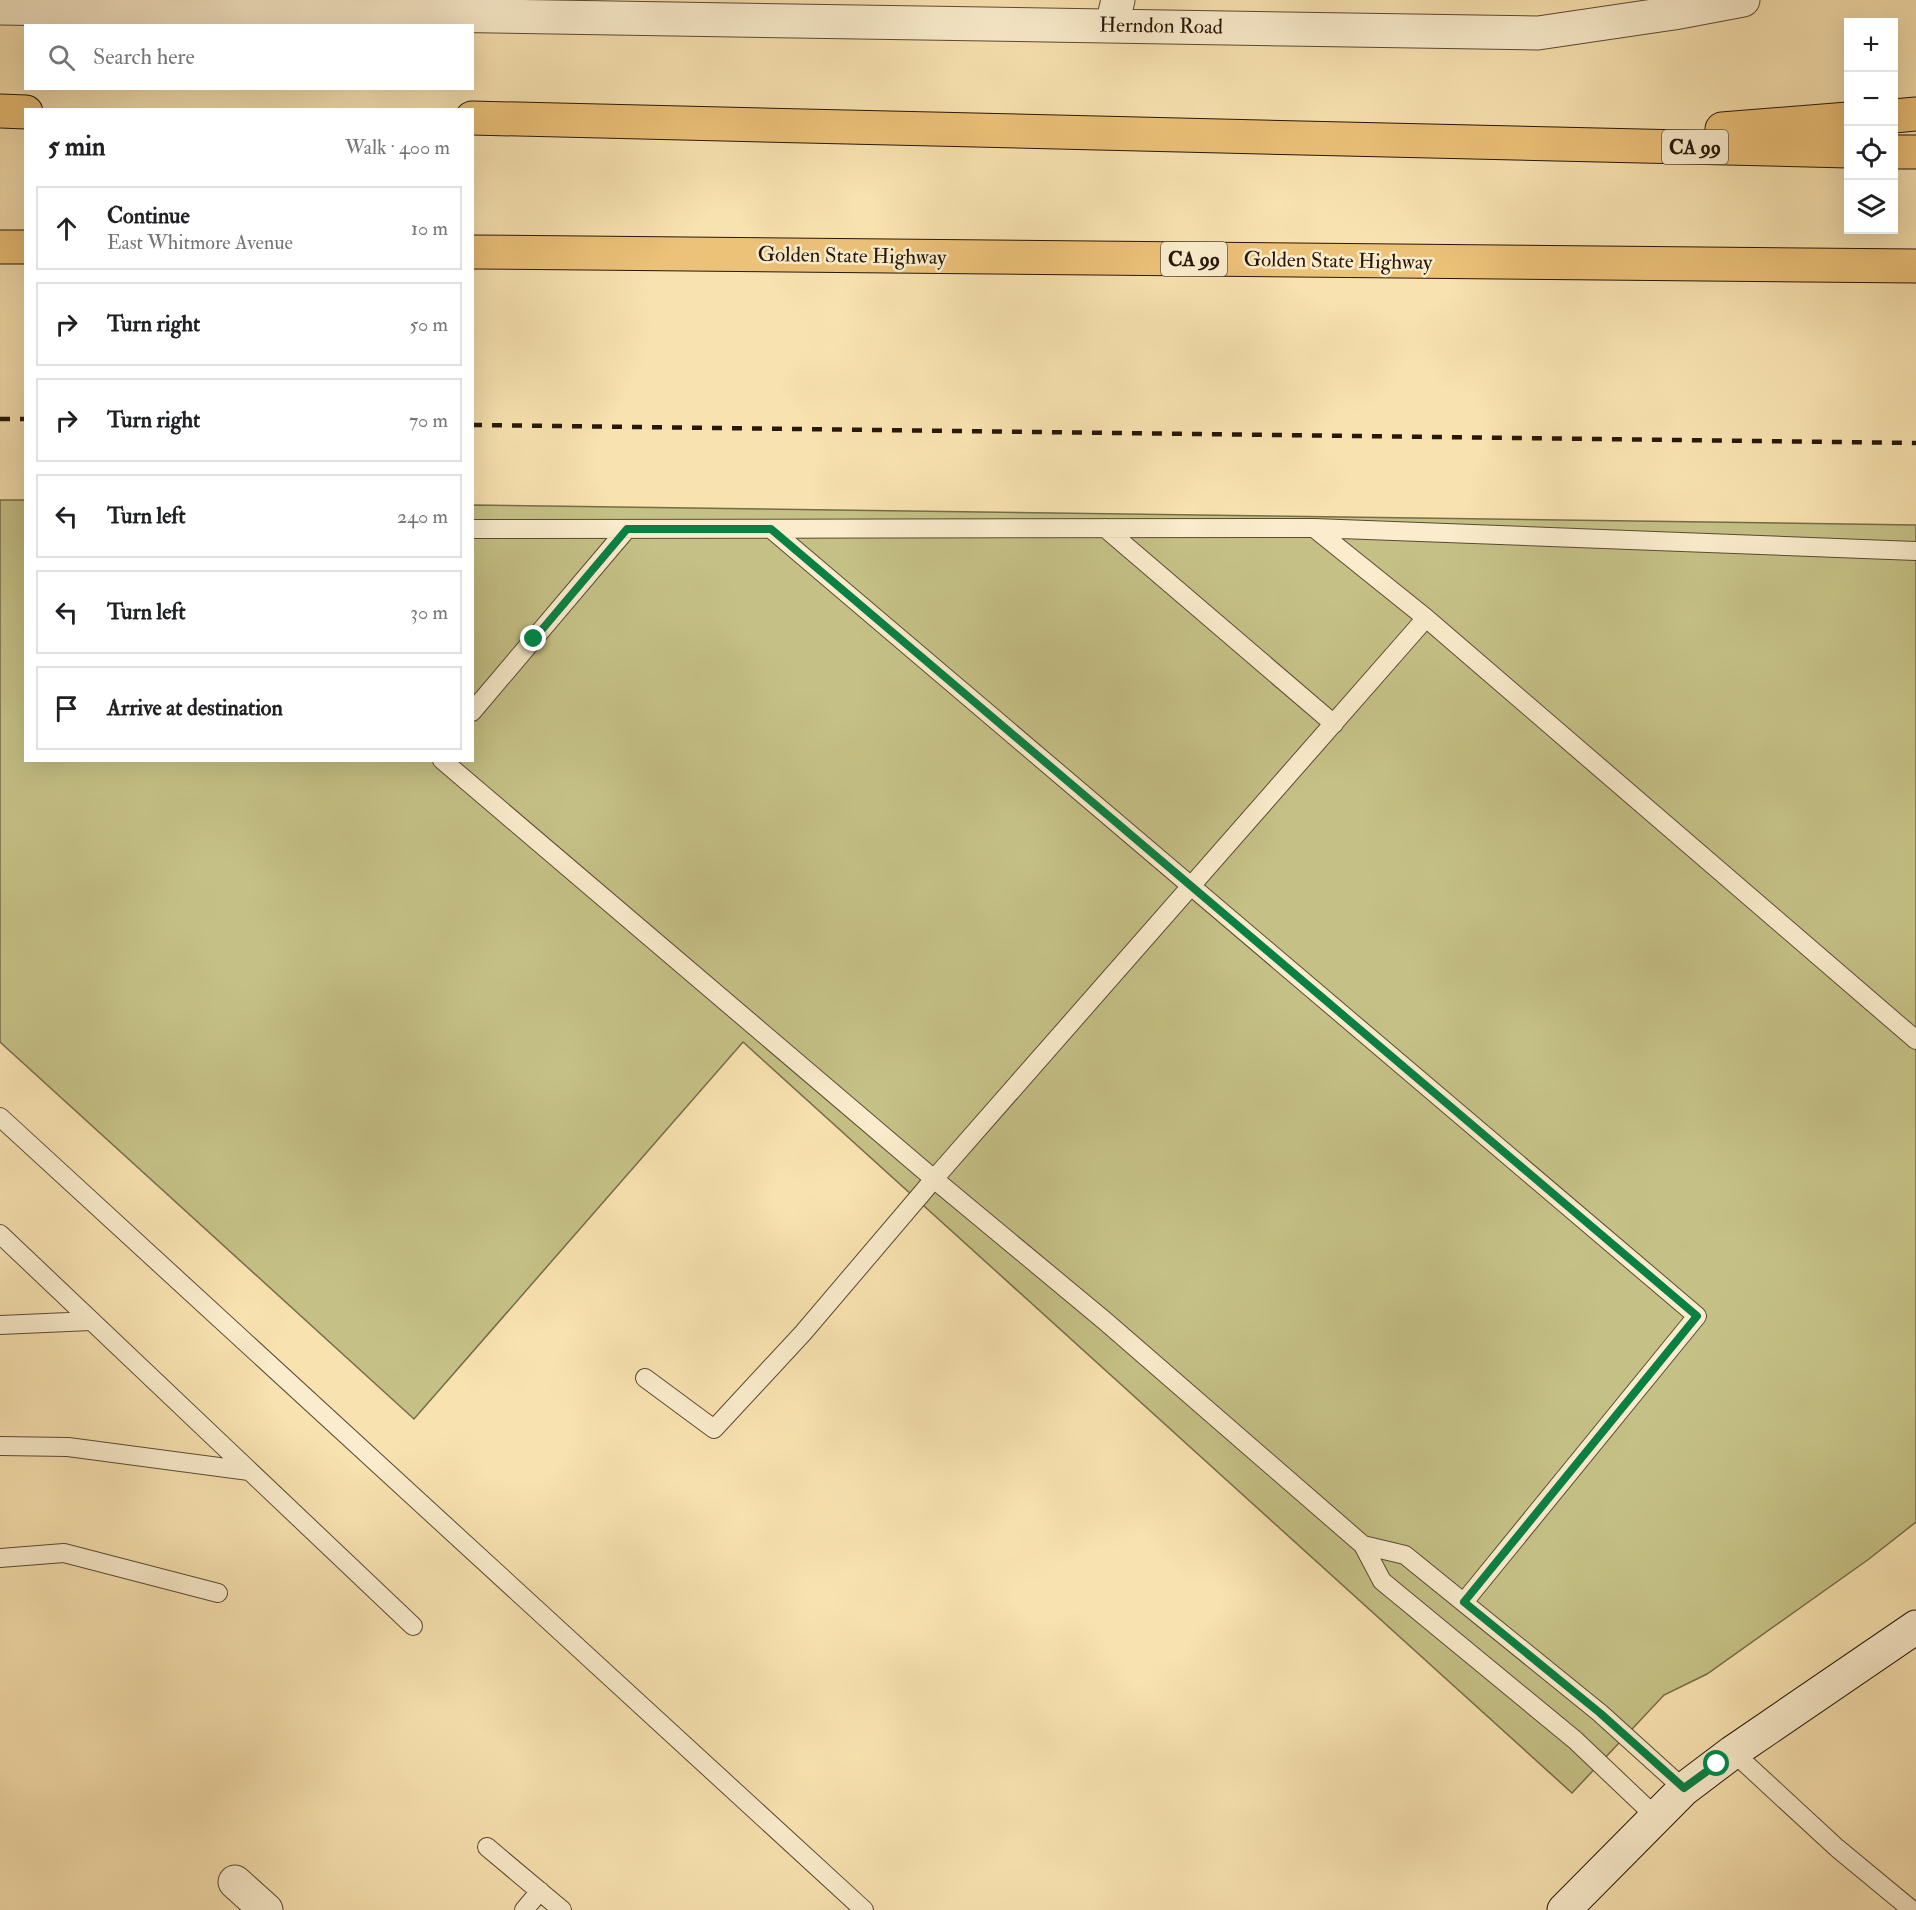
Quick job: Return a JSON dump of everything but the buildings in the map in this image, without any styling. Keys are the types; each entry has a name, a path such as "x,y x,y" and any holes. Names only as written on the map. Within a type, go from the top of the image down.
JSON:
{"highway":[{"path":"0,111 24,112"},
{"path":"1898,116 1916,114"},
{"name":"CA 99","path":"474,118 1844,151"},
{"path":"1541,143 1844,119"},
{"path":"1898,152 1916,152"},
{"path":"0,247 24,247"},
{"name":"Golden State Highway","path":"474,252 1916,266"}],"street":[{"name":"Herndon Road","path":"0,8 429,7 1115,13 1538,33 1674,13 1743,0"},
{"path":"1564,1910 1684,1788 1916,1627"},
{"path":"235,1882 266,1910"}],"lane":[{"path":"1105,528 1334,723"},
{"path":"1314,528 1426,618 1916,1040"},
{"path":"474,530 1314,528 1916,551"},
{"path":"474,710 627,529"},
{"path":"771,529 1697,1316 1464,1602"},
{"path":"645,1378 714,1430 803,1333 934,1179 1426,618"},
{"path":"444,762 934,1179 1105,1321 1363,1545 1382,1581 1575,1740 1656,1817"},
{"path":"0,1117 864,1910"},
{"path":"0,1234 413,1626"},
{"path":"0,1325 92,1321"},
{"path":"0,1446 68,1447 249,1471"},
{"path":"1363,1545 1405,1555 1600,1713 1684,1788"},
{"path":"0,1558 64,1553 218,1593"},
{"path":"1733,1752 1838,1848 1912,1910"},
{"path":"487,1847 562,1910"},
{"path":"524,1910 540,1891"}],"shaded area":[{"path":"0,500 24,500 24,762 474,762 474,505 1916,525 1916,1522 1869,1559 1707,1674 1664,1695 1572,1793 743,1042 414,1419 0,1042"}],"railway":[{"path":"0,419 24,419"},
{"path":"474,425 1916,443"}],"route":[{"path":"534,639 627,529 771,529 1697,1316 1464,1602 1600,1713 1684,1788 1717,1764"}]}
